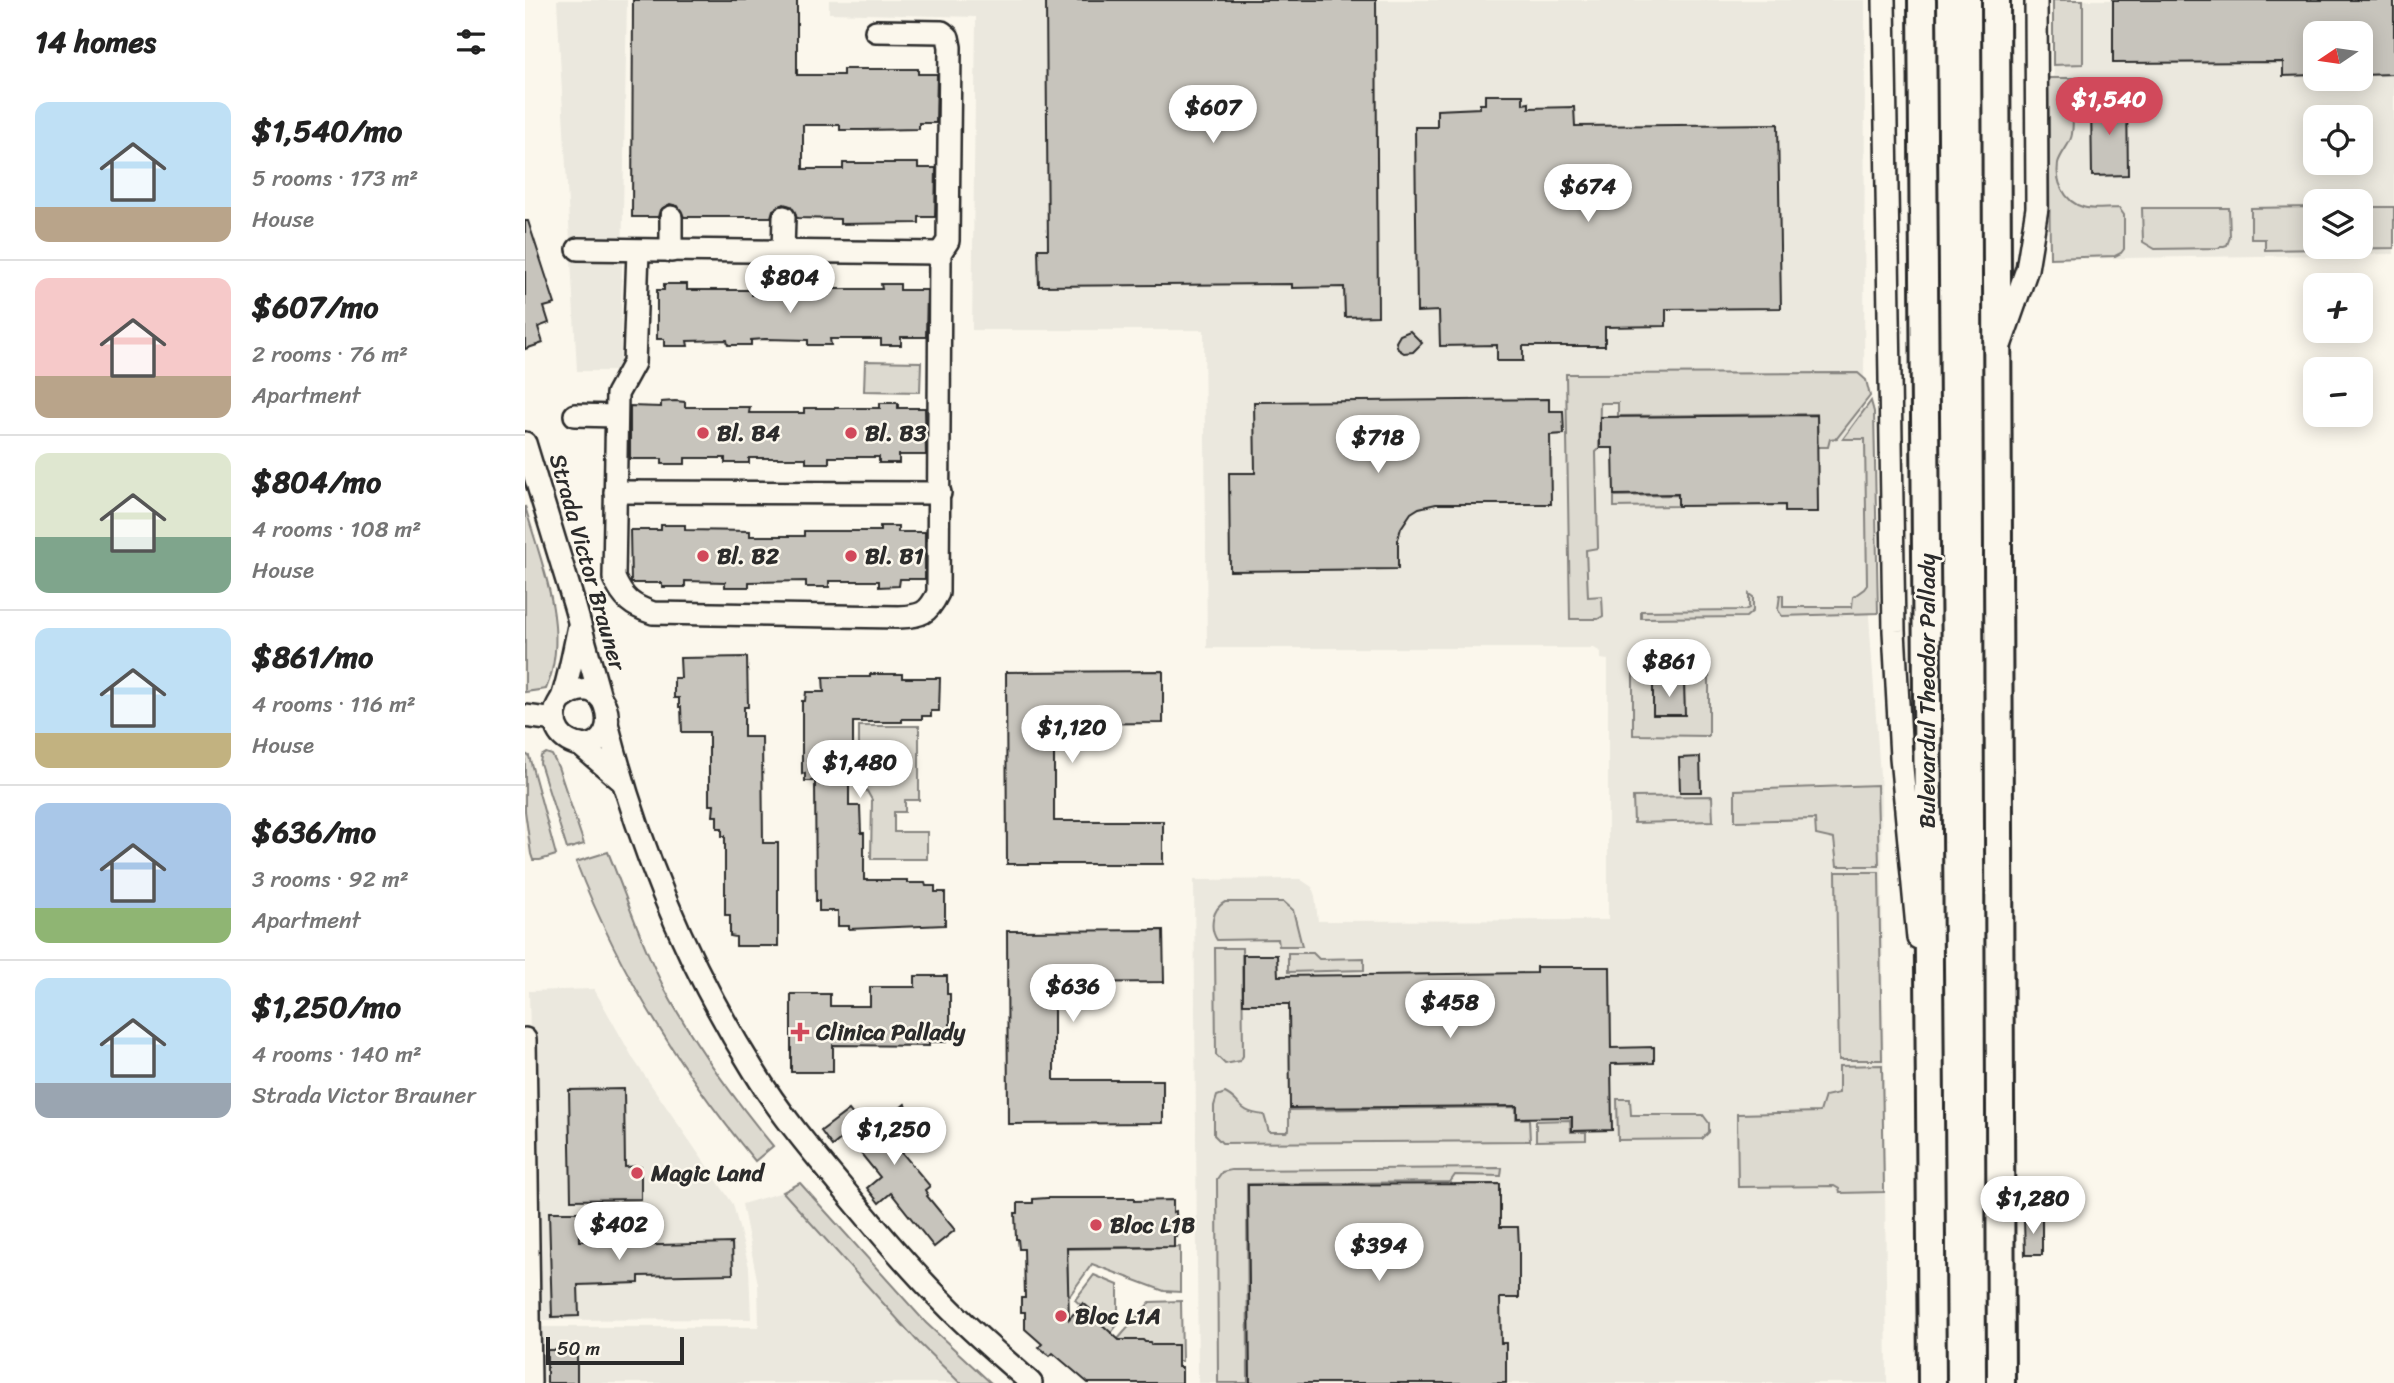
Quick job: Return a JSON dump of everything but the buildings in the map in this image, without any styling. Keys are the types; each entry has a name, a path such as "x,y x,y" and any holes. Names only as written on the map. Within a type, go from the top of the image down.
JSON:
{"main road":[{"name":"Bulevardul Theodor Pallady","path":"1922,0 1932,1383"},
{"path":"1996,0 2001,1383"}],"street":[{"path":"1884,0 1895,655 1913,892 1930,1015"},
{"path":"1998,352 2027,269 2037,208 2036,0"},
{"path":"638,251 634,363 617,394 614,578 619,591 636,607 653,612 915,617 928,611 938,593 940,253 948,241 950,47 949,37 941,32 876,31"},
{"path":"671,217 671,251"},
{"path":"783,252 784,217"},
{"path":"578,249 940,253"},
{"path":"575,415 616,415"},
{"name":"Strada Victor Brauner","path":"525,443 600,697"},
{"path":"615,492 940,493"},
{"path":"580,624 562,699 555,711 555,720 559,733 565,739 580,745 624,783"},
{"path":"562,699 569,694 585,690 600,697 608,710 608,727 624,783 653,867 686,943 754,1072 785,1116 879,1231 945,1304 1031,1383"},
{"path":"525,716 555,720"},
{"path":"580,745 597,740 608,727"},
{"path":"525,1039 530,1383"}],"shaded area":[{"path":"557,0 627,0 620,371 577,371"},
{"path":"829,0 1865,0 1864,417 1869,616 1881,790 1887,1383 1198,1383 1194,880 1300,879 1312,887 1318,921 1608,920 1608,660 1601,659 1601,652 1594,648 1207,648 1204,330 972,330 976,17 829,13"},
{"path":"2053,0 2394,0 2394,254 2373,254 2373,189 2303,189 2303,255 2055,259"},
{"path":"2053,0 2083,0 2083,64 2053,65"},
{"path":"2048,78 2084,78 2072,99 2072,134 2058,163 2059,180 2067,197 2079,206 2094,209 2119,208 2124,215 2124,249 2115,256 2050,258"},
{"path":"2303,207 2303,249 2265,250 2265,239 2251,239 2251,208"},
{"path":"2373,207 2394,207 2394,248 2373,248"},
{"path":"2142,208 2229,208 2230,237 2227,245 2218,248 2155,249 2143,242"},
{"path":"865,361 921,362 920,392 864,391"},
{"path":"1858,373 1866,380 1870,396 1837,438 1830,439 1828,447 1818,447 1817,414 1618,416 1618,403 1600,403 1599,449 1596,452 1598,548 1586,550 1588,597 1602,596 1603,616 1598,619 1570,619 1566,374"},
{"path":"1871,401 1874,412 1878,613 1782,616 1778,610 1780,595 1783,595 1783,607 1852,607 1853,597 1867,585 1865,439 1843,439"},
{"path":"1678,495 1678,506 1614,507 1614,496"},
{"path":"525,506 551,597 556,644 546,689 525,692"},
{"path":"1749,594 1753,597 1753,611 1746,617 1641,618 1641,611 1745,610 1749,608"},
{"path":"1633,666 1667,666 1667,683 1653,683 1684,714 1684,683 1675,683 1675,666 1709,666 1709,736 1633,735"},
{"path":"859,726 919,726 919,800 905,800 905,812 894,812 894,832 927,832 927,859 871,859 872,800 859,777"},
{"path":"546,753 552,755 558,767 584,844 567,849 540,763 541,756"},
{"path":"525,754 529,756 556,855 540,860 533,860 531,854 525,811"},
{"path":"1877,785 1879,866 1837,866 1834,839 1816,835 1815,819 1735,821 1735,790"},
{"path":"1712,796 1713,821 1634,823 1633,797"},
{"path":"608,852 645,946 671,1001 719,1076 773,1146 755,1161 701,1092 677,1056 653,1019 612,943 576,862"},
{"path":"1836,872 1879,872 1882,1060 1839,1060"},
{"path":"1225,902 1284,902 1293,910 1302,946 1279,946 1278,939 1217,940 1213,919 1217,909"},
{"path":"1215,948 1242,948 1243,1056 1240,1061 1225,1064 1216,1055"},
{"path":"1288,953 1313,953 1319,959 1364,958 1364,970 1288,972"},
{"path":"594,989 634,1060 733,1204 749,1267 751,1319 536,1320 529,991"},
{"path":"1882,1065 1884,1192 1840,1193 1834,1186 1738,1187 1737,1114 1820,1112 1825,1096 1839,1093 1839,1066"},
{"path":"1225,1093 1249,1112 1264,1115 1269,1132 1289,1130 1289,1110 1516,1107 1516,1119 1529,1119 1530,1141 1222,1143 1214,1135 1214,1106 1217,1096"},
{"path":"1617,1099 1630,1099 1631,1115 1703,1115 1709,1123 1709,1132 1702,1139 1618,1140"},
{"path":"1570,1120 1571,1132 1586,1132 1586,1140 1536,1141 1536,1121"},
{"path":"1502,1168 1501,1176 1455,1175 1450,1182 1247,1184 1248,1383 1218,1383 1217,1179 1222,1172"},
{"path":"800,1183 926,1323 991,1383 960,1383 919,1343 783,1192"},
{"path":"783,1192 919,1343 960,1383 543,1383 542,1327 759,1327 758,1284 742,1204"},
{"path":"1180,1247 1180,1292 1164,1291 1092,1264 1070,1295 1068,1294 1067,1249"},
{"path":"1094,1275 1118,1285 1118,1324 1111,1333 1075,1300"},
{"path":"1181,1301 1182,1361 1178,1361 1178,1345 1138,1346 1118,1339 1150,1302"}],"place":[{"name":"Bl. B4","path":"703,433"},
{"name":"Bl. B3","path":"851,433"},
{"name":"Bl. B2","path":"703,556"},
{"name":"Bl. B1","path":"851,556"},
{"name":"Clinica Pallady","path":"800,1032"},
{"name":"Magic Land","path":"637,1173"},
{"name":"Bloc L1B","path":"1096,1225"},
{"name":"Bloc L1A","path":"1061,1316"}]}
